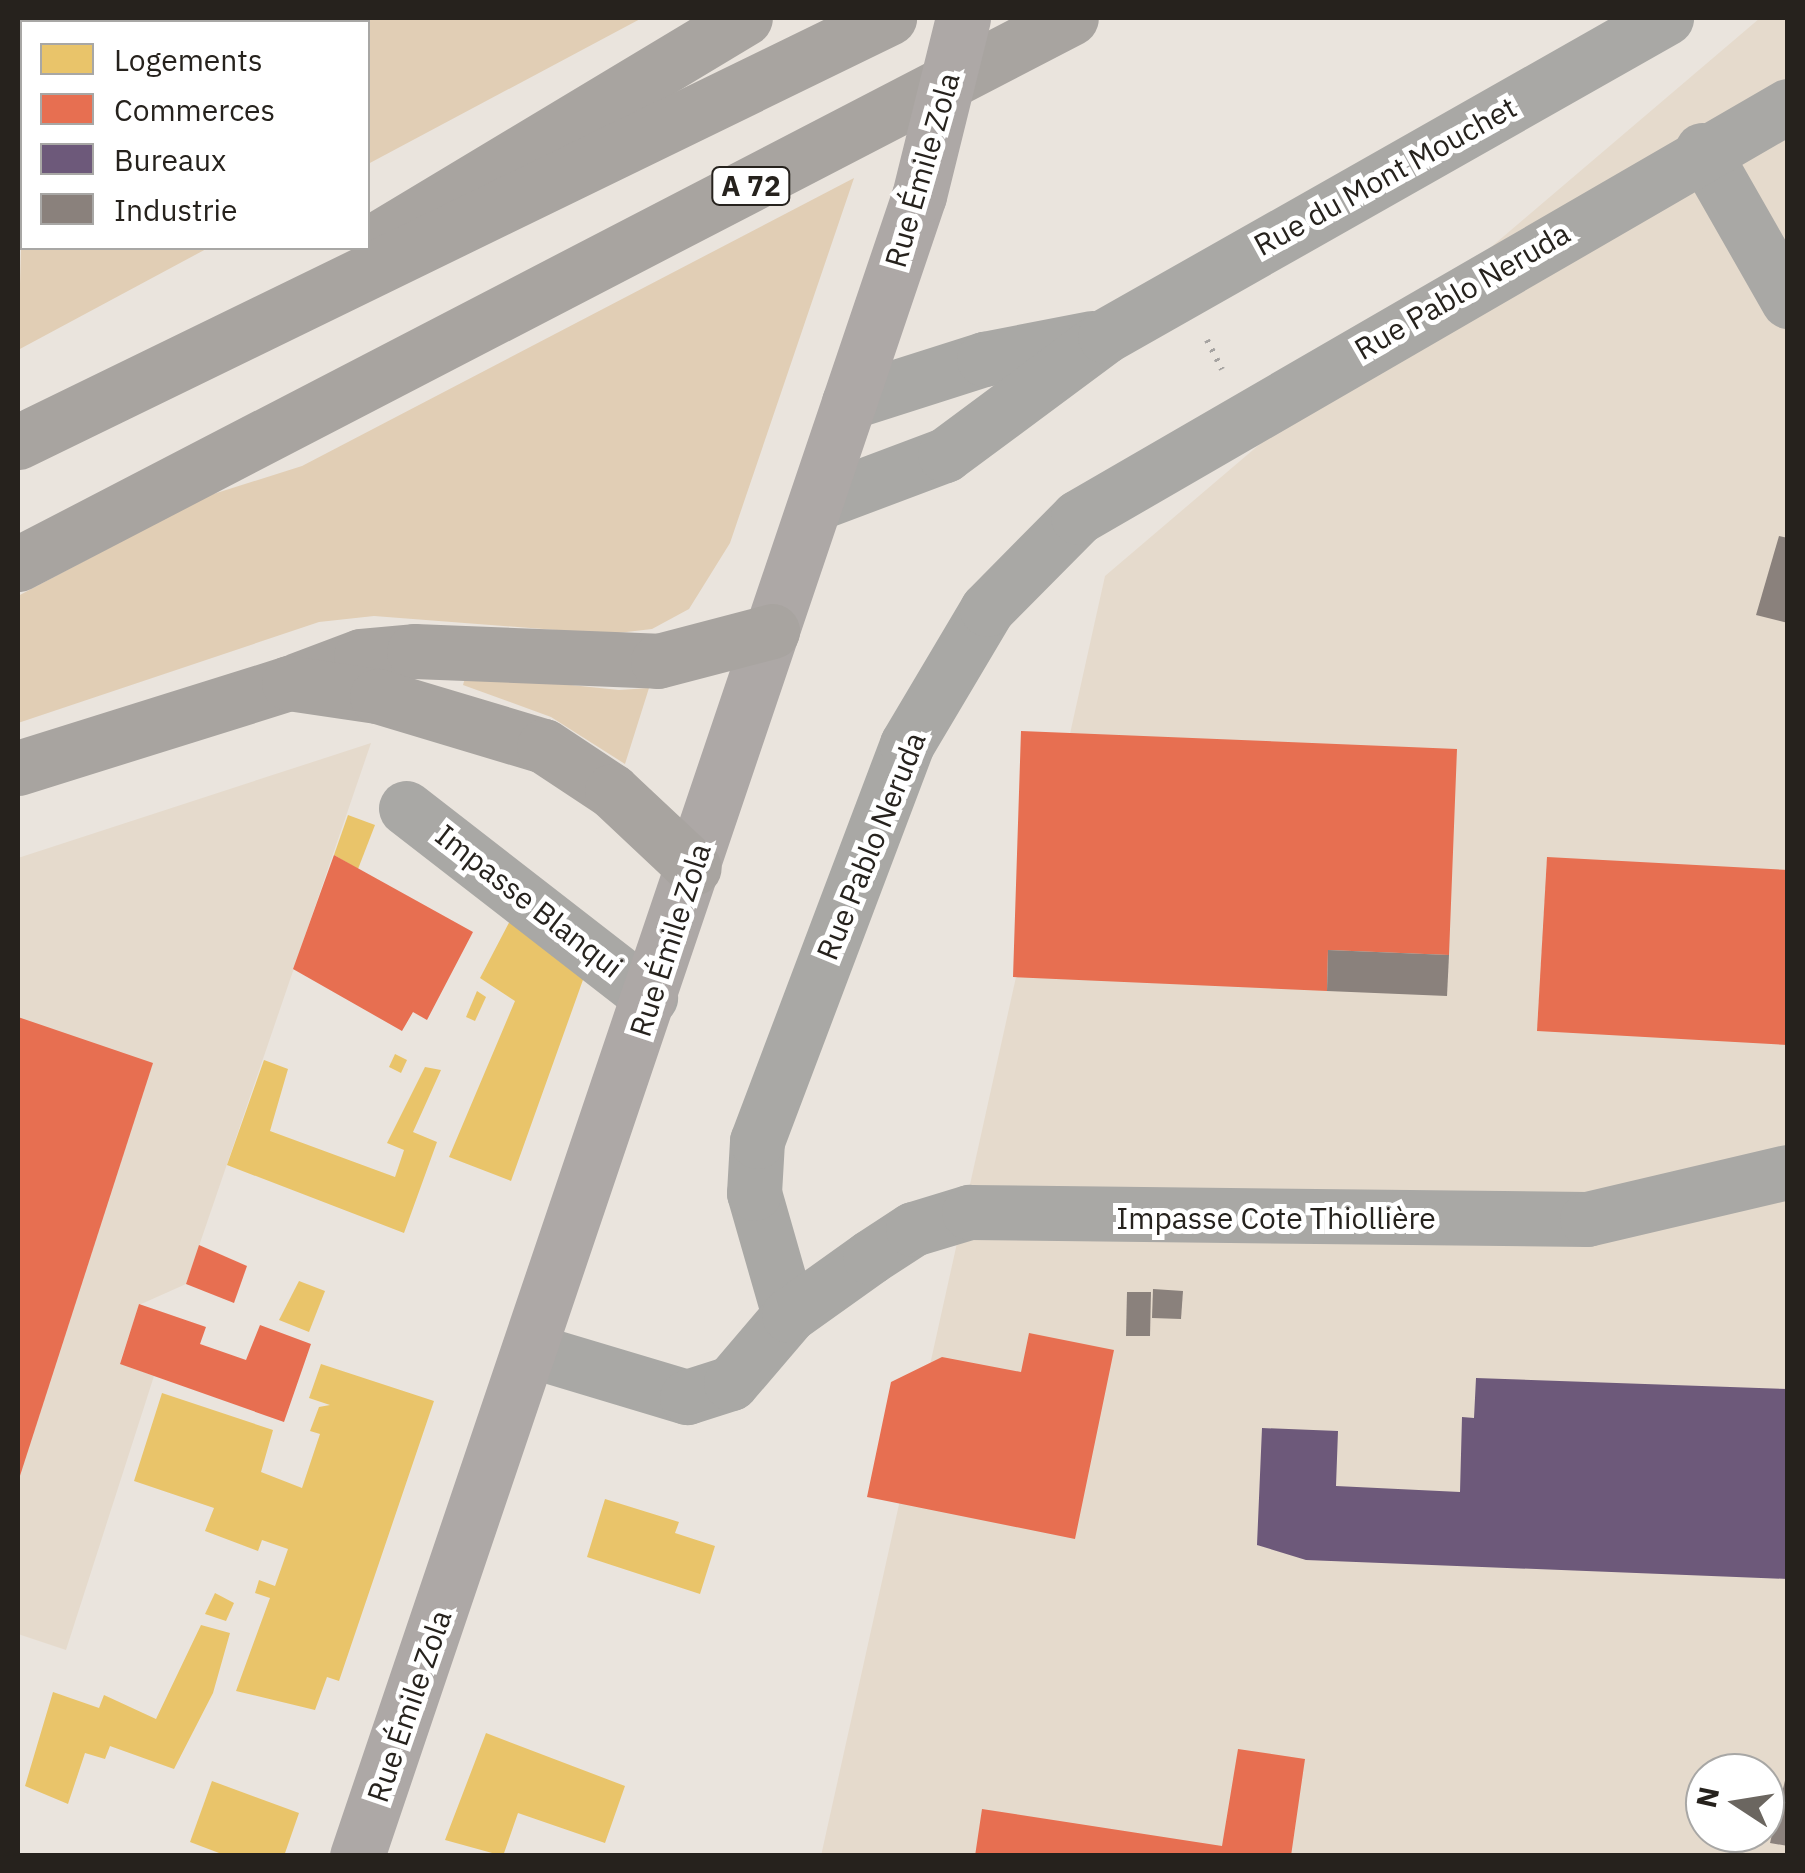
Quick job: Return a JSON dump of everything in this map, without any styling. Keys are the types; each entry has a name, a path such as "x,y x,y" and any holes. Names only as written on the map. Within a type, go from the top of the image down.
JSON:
{"highway":[{"path":"370,245 745,18"},
{"path":"18,442 262,316 494,215 889,18"},
{"name":"A 72","path":"18,564 1071,18"},
{"path":"262,316 361,250"},
{"path":"18,768 289,683 361,656 658,661 772,631"},
{"path":"289,683 434,706 529,740 612,792 694,868"}],"main road":[{"name":"Rue Émile Zola","path":"358,1856 818,503 918,196 964,18"}],"street":[{"name":"Rue du Mont Mouchet","path":"818,503 945,455 1105,336 1666,18"},
{"name":"Rue Pablo Neruda","path":"789,1314 754,1193 756,1141 907,744 987,609 1078,517 1702,150 1788,106"},
{"path":"1702,150 1788,302"},
{"name":"Rue du Mont Mouchet","path":"850,402 984,359 1105,336"},
{"name":"Impasse Blanqui","path":"406,808 650,997"},
{"name":"Impasse Cote Thiollière","path":"789,1314 913,1229 969,1212 1587,1218 1788,1172"},
{"path":"530,1350 687,1397 731,1383 789,1314"}],"path":[{"path":"1182,290 1246,417"}],"shaded area":[{"path":"642,18 370,163 370,20 349,20"},
{"path":"1760,18 1787,18 1787,1855 821,1856 1105,576"},
{"path":"854,178 730,543 689,609 652,629 609,634 374,616 319,622 18,723 18,596 207,496 302,466"},
{"path":"21,250 204,250 18,350"},
{"path":"466,674 619,690 649,688 625,764 551,717 463,685"},
{"path":"371,743 186,1284 139,1305 120,1363 154,1376 66,1650 18,1634 18,858"}],"building: Logements":[{"path":"348,815 375,825 358,869 334,855"},
{"path":"514,913 584,977 511,1181 449,1157 515,1001 480,978"},
{"path":"477,991 486,997 475,1021 466,1017"},
{"path":"395,1054 407,1060 401,1073 389,1067"},
{"path":"264,1060 288,1069 270,1131 395,1177 404,1150 387,1143 425,1067 441,1070 413,1132 437,1142 404,1233 227,1165"},
{"path":"299,1281 325,1291 309,1332 279,1320"},
{"path":"321,1364 434,1401 339,1681 327,1677 315,1710 236,1691 270,1598 255,1593 259,1580 275,1586 288,1549 262,1540 258,1551 205,1531 214,1508 134,1481 162,1393 273,1430 261,1472 302,1488 320,1434 310,1431 319,1407 330,1405 309,1398"},
{"path":"605,1499 679,1522 675,1533 715,1546 700,1594 587,1557"},
{"path":"215,1593 234,1603 226,1621 205,1614"},
{"path":"201,1625 230,1633 213,1693 174,1769 110,1746 105,1759 85,1753 68,1804 25,1786 53,1692 99,1708 104,1695 156,1719"},
{"path":"486,1733 625,1786 605,1843 518,1813 503,1856 445,1840"},
{"path":"212,1781 299,1813 284,1856 227,1856 190,1842"}],"building: Commerces":[{"path":"1021,731 1457,749 1449,955 1328,950 1327,991 1013,977"},
{"path":"334,855 473,932 427,1020 413,1012 402,1031 293,969"},
{"path":"1547,857 1788,870 1788,1045 1537,1031"},
{"path":"18,1017 153,1063 18,1482"},
{"path":"199,1245 247,1266 234,1303 186,1284"},
{"path":"139,1304 206,1327 200,1344 246,1360 260,1325 311,1344 284,1422 120,1364"},
{"path":"1029,1333 1114,1350 1075,1539 867,1497 891,1382 942,1357 1021,1372"},
{"path":"1238,1749 1305,1759 1291,1856 975,1856 982,1809 1222,1846"}],"building: Bureaux":[{"path":"1476,1378 1788,1389 1788,1579 1306,1560 1257,1545 1262,1428 1338,1431 1336,1486 1460,1492 1462,1417 1474,1418"}],"building: Industrie":[{"path":"1779,536 1788,538 1788,623 1756,615"},
{"path":"1328,950 1449,955 1447,996 1327,991"},
{"path":"1153,1289 1183,1291 1181,1319 1152,1318"},
{"path":"1127,1292 1151,1292 1150,1336 1126,1336"},
{"path":"1788,1768 1788,1846 1785,1846"}]}
